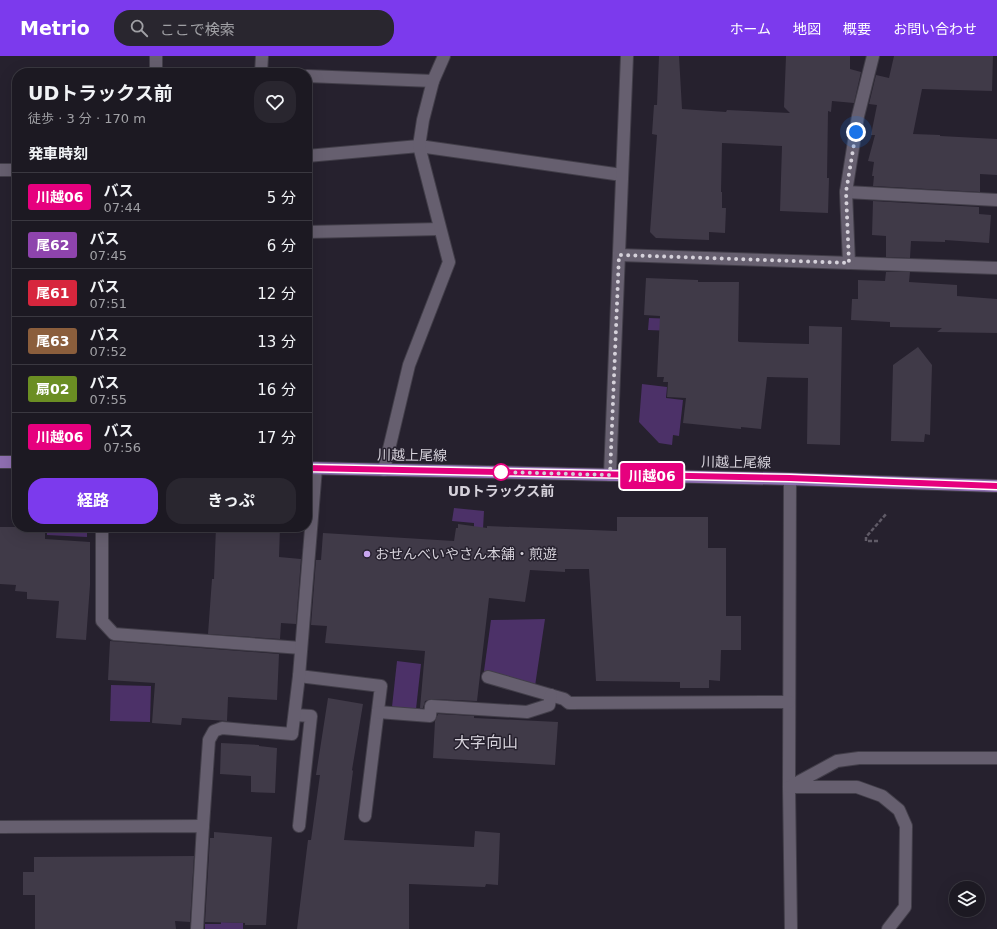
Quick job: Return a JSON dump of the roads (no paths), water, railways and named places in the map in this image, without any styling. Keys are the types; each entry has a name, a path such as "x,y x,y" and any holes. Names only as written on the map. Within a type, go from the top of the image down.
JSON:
{"main road":[{"path":"0,462 12,462"},
{"name":"川越上尾線","path":"312,468 790,478 997,486"}],"street":[{"path":"156,56 156,68"},
{"path":"261,68 262,56"},
{"path":"384,470 409,365 449,262 419,146 423,120 433,81 444,56"},
{"path":"610,475 627,56"},
{"path":"849,263 846,192 858,116 873,56"},
{"path":"312,76 433,81"},
{"path":"312,156 419,146 622,174"},
{"path":"0,170 12,170"},
{"path":"846,192 997,200"},
{"path":"312,232 440,229"},
{"path":"619,255 997,268"},
{"path":"790,478 790,929"},
{"path":"102,532 102,621 114,634 256,646 301,648"},
{"path":"197,929 209,740 214,731 222,728 292,734 299,676 308,532"},
{"path":"299,676 381,686 365,816"},
{"path":"488,677 564,699 569,703 789,702"},
{"path":"378,712 430,716 431,706 527,712 549,706 551,695"},
{"path":"295,714 311,716 299,826"},
{"path":"789,787 837,761 859,758 997,758"},
{"path":"789,787 857,787 882,796 898,810 906,826 905,906 888,929"},
{"path":"0,827 203,826"}],"place":[{"name":"UDトラックス前","path":"501,472"},
{"name":"おせんべいやさん本舗・煎遊","path":"367,554"}],"district":[{"name":"大字向山","path":"486,742"}]}
